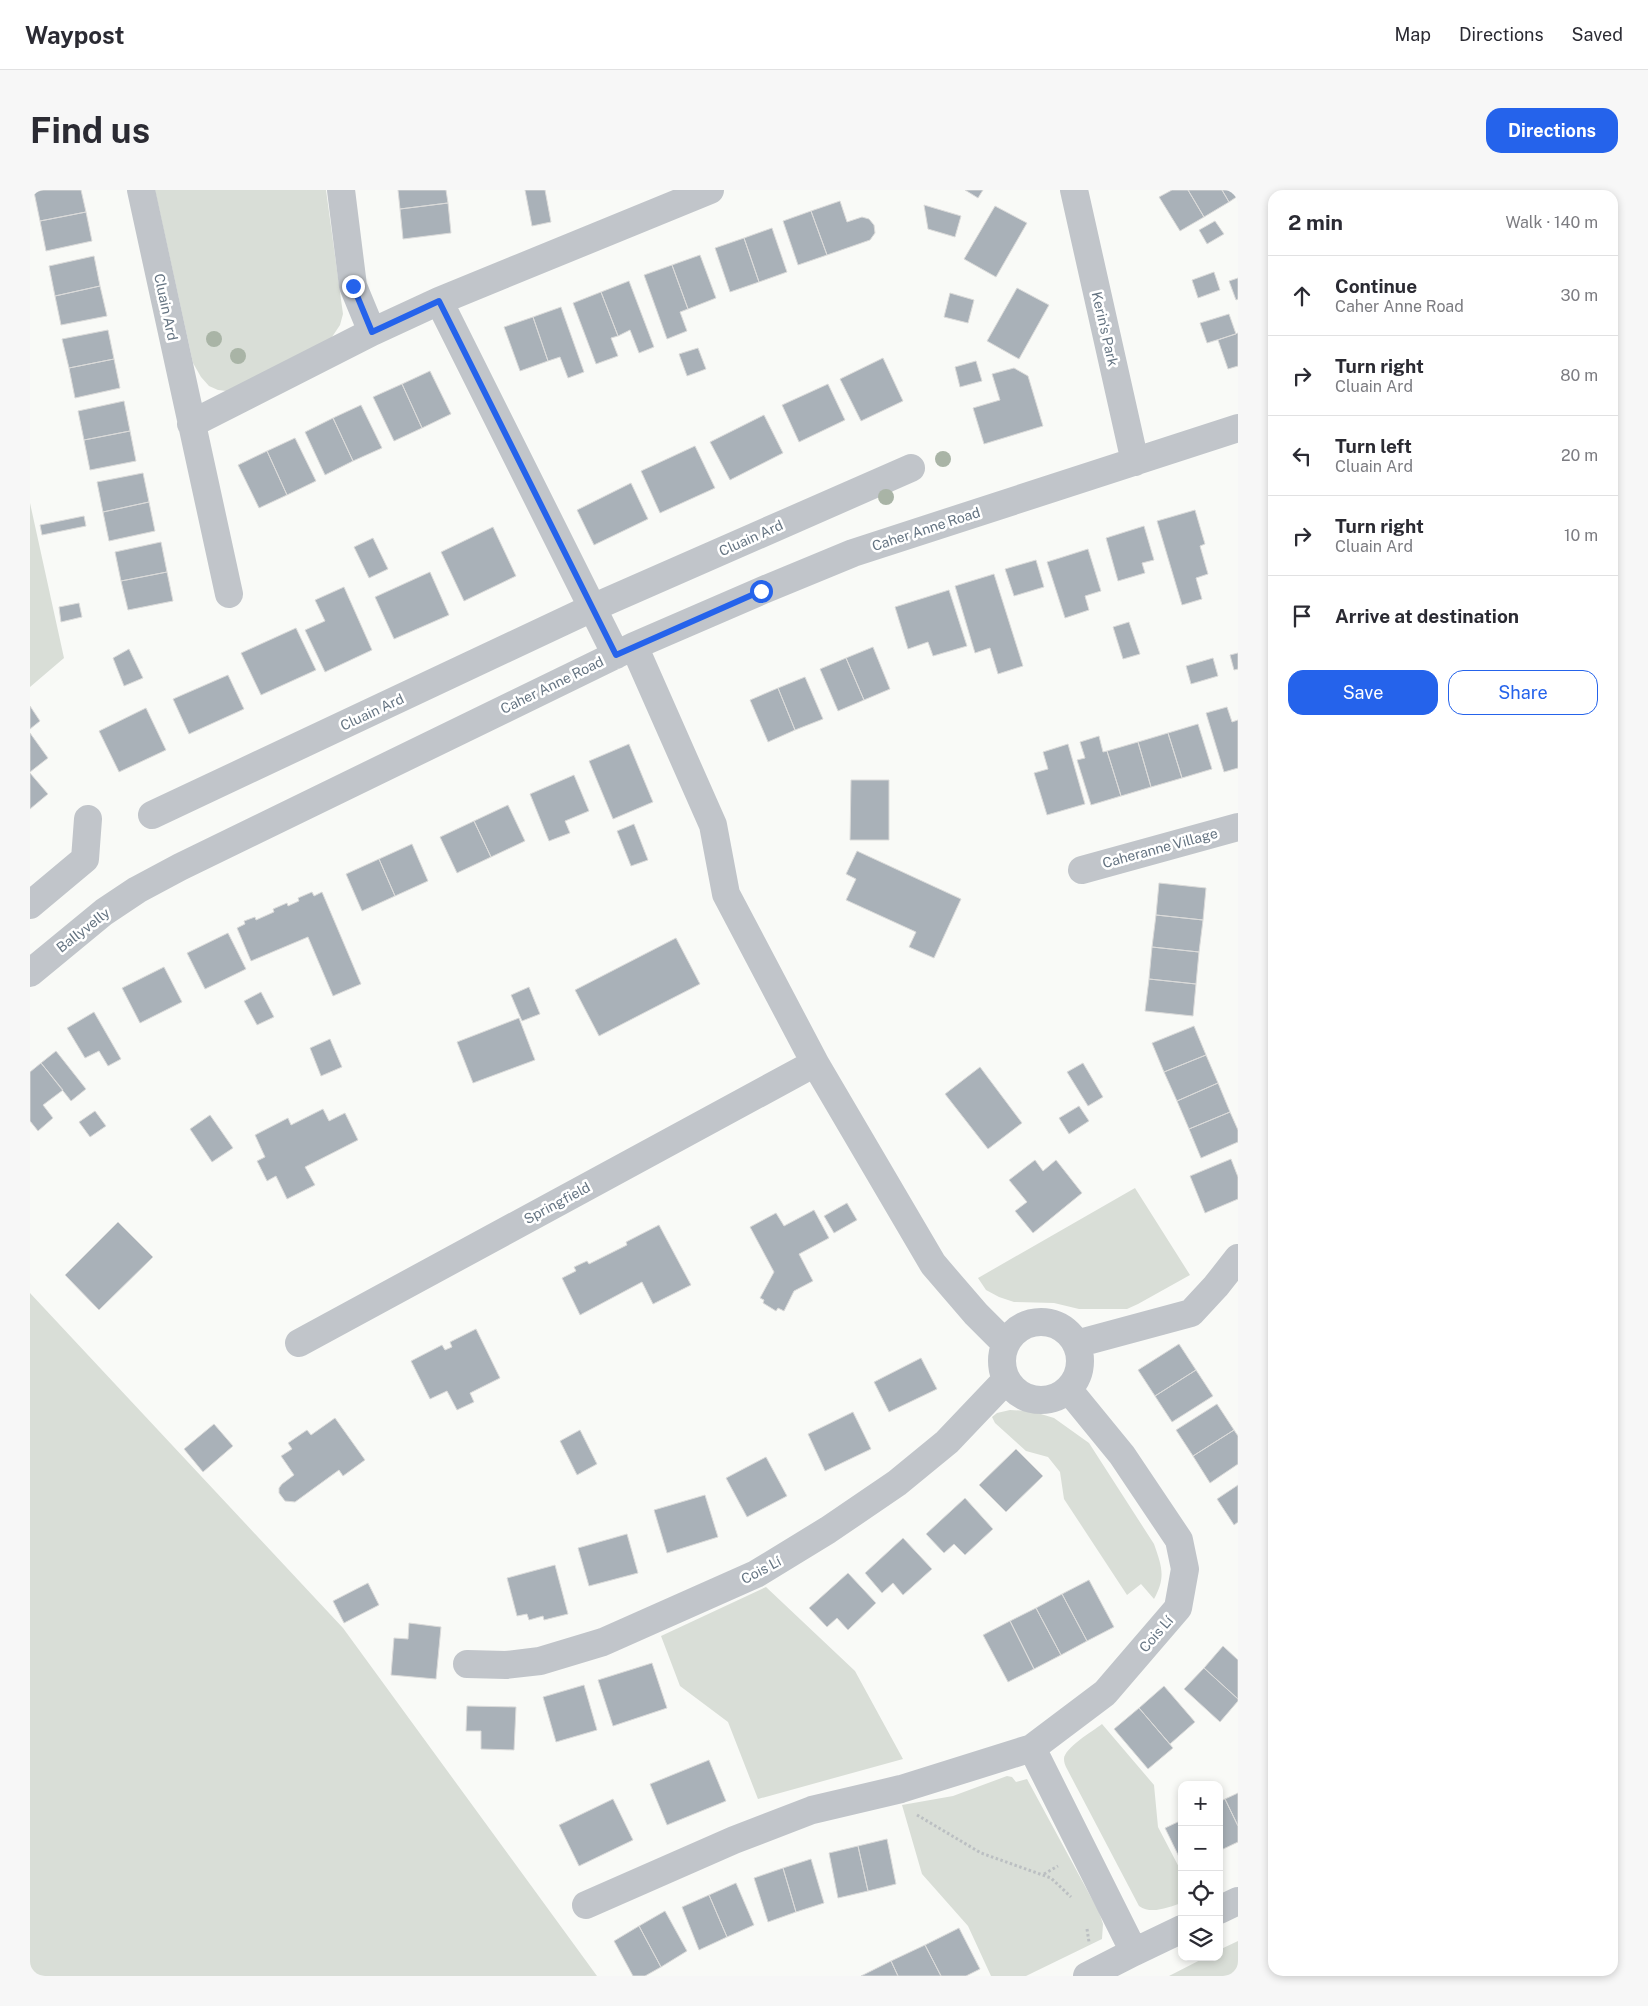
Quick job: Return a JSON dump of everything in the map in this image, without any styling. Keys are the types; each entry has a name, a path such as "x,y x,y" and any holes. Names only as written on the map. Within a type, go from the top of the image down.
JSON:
{"street":[{"name":"Cluain Ard","path":"141,190 229,594"},
{"path":"342,190 353,286 372,332"},
{"path":"192,424 372,332 439,301 703,191"},
{"name":"Kerin's Park","path":"1078,192 1135,462"},
{"path":"439,301 592,608 625,650 713,825 726,894 815,1063 933,1264 976,1314 1006,1344"},
{"name":"Caher Anne Road","path":"137,890 205,854 625,650 853,553 1238,428"},
{"name":"Cluain Ard","path":"152,815 592,608 911,468"},
{"path":"30,905 85,859 88,819"},
{"name":"Caheranne Village","path":"1082,870 1238,827"},
{"name":"Ballyvelly","path":"30,972 104,912 137,890"},
{"name":"Springfield","path":"299,1343 815,1063"},
{"path":"1076,1344 1191,1313 1238,1258"},
{"path":"1044,1322 1058,1326 1070,1334 1076,1344 1080,1361 1077,1376 1062,1394 1048,1400 1030,1399 1015,1390 1006,1380 1002,1354 1006,1344 1014,1332 1027,1324 1044,1322"},
{"name":"Cois Lí","path":"467,1664 506,1665 540,1661 603,1642 756,1574 828,1530 897,1483 947,1442 1006,1380"},
{"name":"Cois Lí","path":"586,1905 734,1840 812,1810 901,1790 1032,1748 1106,1693 1178,1608 1185,1570 1179,1540 1122,1454 1068,1389"},
{"path":"1032,1748 1134,1952"},
{"path":"1223,1908 1238,1901"},
{"path":"1093,1973 1178,1930"}],"path":[{"path":"901,1790 912,1811 921,1819 981,1853 1051,1878 1073,1899"},
{"path":"1086,1925 1090,1938 1088,1950 1093,1973"}],"shaded area":[{"path":"155,190 326,190 343,314 340,325 328,343 235,392 218,390 209,386 193,363"},
{"path":"30,503 64,658 30,687"},
{"path":"1135,1188 1190,1275 1127,1309 1079,1309 1054,1303 1014,1302 986,1290 978,1278"},
{"path":"30,1293 343,1628 597,1976 30,1976"},
{"path":"1010,1410 1031,1411 1054,1418 1089,1443 1154,1544 1162,1572 1158,1591 1154,1599 1141,1584 1127,1595 1064,1499 1060,1472 1048,1457 1026,1451 995,1423 992,1417 997,1413"},
{"path":"766,1587 855,1671 903,1759 758,1799 728,1722 680,1686 661,1636"},
{"path":"1102,1724 1154,1785 1158,1827 1178,1865 1178,1904 1155,1910 1144,1909 1139,1906 1066,1766 1065,1755 1080,1740"},
{"path":"1007,1776 1012,1777 1016,1782 1027,1779 1099,1912 1103,1924 1102,1939 1026,1976 991,1976 968,1926 922,1874 902,1805 953,1796"},
{"path":"1238,1941 1238,1976 1169,1976 1198,1961 1223,1961 1223,1948"}],"building":[{"path":"43,190 81,190 86,212 40,221 34,192"},
{"path":"398,190 446,190 448,203 400,209"},
{"path":"525,190 545,190 551,222 532,226"},
{"path":"965,190 983,190 978,198"},
{"path":"1172,190 1188,190 1204,217 1180,231 1159,197"},
{"path":"1188,190 1222,190 1229,202 1204,217"},
{"path":"1222,190 1238,190 1238,196 1229,202"},
{"path":"840,201 847,222 862,217 869,219 874,225 875,233 870,240 827,255 811,211"},
{"path":"448,203 451,233 403,239 400,209"},
{"path":"924,205 961,216 955,237 928,229"},
{"path":"995,206 1027,223 996,277 964,259"},
{"path":"811,211 827,255 798,265 783,221"},
{"path":"86,212 92,241 46,251 40,221"},
{"path":"1215,221 1224,234 1207,244 1199,230"},
{"path":"772,228 787,272 759,282 744,238"},
{"path":"744,238 759,282 730,292 715,248"},
{"path":"700,255 716,298 688,309 672,265"},
{"path":"94,256 100,286 55,296 49,266"},
{"path":"672,265 688,309 680,312 687,331 667,339 644,275"},
{"path":"1214,272 1220,290 1198,298 1192,280"},
{"path":"1238,278 1238,299 1236,300 1229,281"},
{"path":"629,281 654,347 639,353 630,330 618,336 601,292"},
{"path":"100,286 107,316 61,325 55,296"},
{"path":"1017,288 1049,305 1019,359 987,341"},
{"path":"601,292 618,336 611,338 618,356 596,364 573,303"},
{"path":"950,293 974,300 968,323 944,317"},
{"path":"561,307 584,372 568,378 560,357 548,361 533,317"},
{"path":"1229,314 1236,334 1207,343 1200,323"},
{"path":"533,317 548,361 520,371 504,327"},
{"path":"108,330 114,359 69,368 62,339"},
{"path":"1238,333 1238,366 1228,369 1218,340"},
{"path":"698,348 706,369 687,376 679,354"},
{"path":"883,358 903,401 861,421 840,379"},
{"path":"114,359 120,388 75,398 69,368"},
{"path":"976,361 982,381 960,387 955,367"},
{"path":"1014,368 1028,376 1043,426 984,444 973,408 1000,400 992,374"},
{"path":"430,371 451,414 422,428 402,384"},
{"path":"402,384 422,428 394,441 373,397"},
{"path":"828,384 845,420 799,442 782,405"},
{"path":"124,401 130,431 84,440 78,411"},
{"path":"361,405 382,448 353,461 333,418"},
{"path":"764,415 783,453 730,480 710,442"},
{"path":"333,418 353,461 325,475 305,432"},
{"path":"130,431 136,461 90,470 84,440"},
{"path":"295,438 316,481 287,495 267,451"},
{"path":"695,446 715,488 660,513 641,471"},
{"path":"267,451 287,495 259,508 238,465"},
{"path":"143,473 149,502 103,512 97,482"},
{"path":"631,483 648,519 594,545 577,510"},
{"path":"149,502 155,531 109,541 103,512"},
{"path":"1195,510 1205,544 1200,546 1208,574 1196,578 1202,599 1182,605 1157,521"},
{"path":"84,516 86,526 42,535 40,525"},
{"path":"1144,526 1154,560 1142,563 1145,573 1118,581 1106,538"},
{"path":"493,527 516,576 464,601 441,552"},
{"path":"373,538 388,569 369,578 354,547"},
{"path":"161,542 167,572 121,581 115,552"},
{"path":"1088,549 1101,591 1085,596 1089,610 1065,618 1047,562"},
{"path":"1036,560 1044,587 1014,596 1005,569"},
{"path":"167,572 173,601 128,610 121,581"},
{"path":"430,572 449,615 394,639 375,597"},
{"path":"994,574 1023,666 998,674 990,648 975,653 955,586"},
{"path":"344,587 372,650 325,672 305,630 325,621 315,600"},
{"path":"949,590 967,646 933,656 928,642 908,649 895,607"},
{"path":"79,603 82,617 61,622 59,607"},
{"path":"1129,622 1140,654 1123,659 1113,627"},
{"path":"296,628 316,670 261,695 241,653"},
{"path":"873,647 890,689 864,700 846,658"},
{"path":"129,649 143,678 124,686 113,658"},
{"path":"1238,653 1238,669 1234,670 1230,655"},
{"path":"846,658 864,700 838,711 820,669"},
{"path":"1213,658 1218,676 1191,684 1186,666"},
{"path":"228,675 244,709 189,734 173,699"},
{"path":"805,677 823,719 795,730 778,688"},
{"path":"778,688 795,730 768,742 750,700"},
{"path":"30,706 40,721 30,729"},
{"path":"1227,707 1232,722 1238,720 1238,768 1224,772 1206,713"},
{"path":"146,708 166,750 119,772 99,731"},
{"path":"1198,724 1212,769 1182,778 1168,733"},
{"path":"30,733 48,758 30,772"},
{"path":"1168,733 1182,778 1151,787 1138,742"},
{"path":"1099,736 1103,752 1107,751 1121,796 1091,805 1077,760 1085,758 1080,742"},
{"path":"1138,742 1151,787 1121,796 1107,751"},
{"path":"629,744 653,802 613,819 589,761"},
{"path":"1068,744 1085,804 1047,815 1034,773 1048,769 1043,752"},
{"path":"30,773 48,794 30,809"},
{"path":"574,775 589,811 565,821 570,833 549,841 530,794"},
{"path":"851,780 889,780 889,840 850,840"},
{"path":"508,805 525,841 491,857 474,821"},
{"path":"474,821 491,857 457,873 440,837"},
{"path":"634,824 648,860 631,866 617,831"},
{"path":"412,844 428,881 395,896 379,859"},
{"path":"857,851 961,899 934,958 909,947 916,932 846,900 856,879 846,874"},
{"path":"379,859 395,896 362,911 346,874"},
{"path":"1159,883 1206,888 1203,920 1156,915"},
{"path":"312,892 314,896 322,892 361,984 333,996 308,937 251,961 237,928 245,924 244,921 255,917 256,920 274,912 273,909 287,903 288,906 299,901 298,898"},
{"path":"1156,915 1203,920 1199,952 1152,947"},
{"path":"228,933 246,969 205,989 187,953"},
{"path":"676,938 700,984 599,1036 575,990"},
{"path":"1152,947 1199,952 1196,984 1149,979"},
{"path":"164,967 182,1002 140,1023 122,988"},
{"path":"1149,979 1196,984 1193,1016 1145,1011"},
{"path":"529,987 540,1014 522,1021 511,995"},
{"path":"261,992 274,1017 257,1025 244,1001"},
{"path":"94,1012 121,1059 108,1066 99,1051 85,1058 67,1028"},
{"path":"519,1018 535,1060 473,1083 457,1042"},
{"path":"1194,1026 1206,1055 1164,1072 1152,1043"},
{"path":"330,1039 342,1067 321,1076 310,1048"},
{"path":"56,1051 86,1089 71,1101 41,1063"},
{"path":"1206,1055 1218,1083 1177,1101 1164,1072"},
{"path":"41,1063 63,1090 43,1105 53,1118 38,1131 30,1121 30,1072"},
{"path":"1083,1063 1103,1097 1088,1106 1067,1072"},
{"path":"980,1067 1022,1123 988,1149 945,1094"},
{"path":"1218,1083 1230,1112 1189,1129 1177,1101"},
{"path":"1079,1106 1089,1121 1069,1134 1059,1118"},
{"path":"323,1109 329,1121 345,1113 358,1140 305,1167 315,1185 287,1199 276,1176 267,1181 257,1161 265,1157 255,1135 288,1118 291,1125"},
{"path":"95,1111 106,1126 90,1137 79,1122"},
{"path":"1230,1112 1238,1130 1238,1142 1201,1158 1189,1129"},
{"path":"210,1115 233,1148 212,1162 190,1129"},
{"path":"1231,1159 1238,1177 1238,1199 1205,1213 1190,1176"},
{"path":"1035,1160 1043,1171 1056,1160 1082,1193 1033,1233 1015,1211 1027,1202 1009,1180"},
{"path":"847,1203 857,1220 834,1233 824,1216"},
{"path":"814,1210 829,1238 799,1254 813,1281 794,1291 784,1311 778,1308 776,1311 763,1303 764,1300 760,1298 774,1272 750,1227 776,1213 784,1226"},
{"path":"118,1222 153,1257 99,1310 65,1275"},
{"path":"659,1225 691,1285 653,1304 642,1282 580,1315 562,1278 576,1271 574,1267 587,1261 589,1264 627,1245 626,1242"},
{"path":"476,1329 500,1378 470,1393 474,1402 457,1410 447,1391 430,1399 411,1361 442,1345 445,1350 452,1347 450,1342"},
{"path":"1179,1344 1196,1370 1155,1396 1138,1370"},
{"path":"921,1358 937,1389 889,1412 874,1382"},
{"path":"1196,1370 1213,1396 1172,1422 1155,1396"},
{"path":"1217,1404 1234,1430 1193,1456 1176,1430"},
{"path":"853,1412 871,1449 825,1471 808,1434"},
{"path":"335,1418 365,1460 343,1476 339,1470 295,1502 285,1501 279,1493 279,1488 294,1475 281,1456 292,1449 288,1443 307,1430 311,1435"},
{"path":"214,1424 233,1446 203,1472 184,1449"},
{"path":"580,1430 597,1464 577,1475 560,1441"},
{"path":"1234,1430 1238,1436 1238,1464 1210,1483 1193,1456"},
{"path":"1016,1449 1043,1476 1006,1512 979,1485"},
{"path":"766,1457 787,1496 747,1517 726,1478"},
{"path":"1238,1485 1238,1522 1234,1525 1217,1499"},
{"path":"705,1495 718,1537 667,1553 654,1510"},
{"path":"965,1498 993,1529 965,1555 954,1544 944,1553 926,1534"},
{"path":"627,1534 638,1573 589,1586 578,1548"},
{"path":"903,1538 932,1569 903,1595 893,1583 882,1593 865,1573"},
{"path":"555,1565 568,1614 544,1620 543,1616 529,1620 527,1614 517,1616 507,1578"},
{"path":"848,1573 876,1603 848,1630 837,1618 827,1627 809,1608"},
{"path":"1089,1580 1114,1627 1087,1641 1062,1594"},
{"path":"368,1583 379,1605 344,1623 333,1601"},
{"path":"1062,1594 1087,1641 1061,1655 1036,1608"},
{"path":"1036,1608 1061,1655 1034,1669 1010,1621"},
{"path":"1010,1621 1034,1669 1008,1682 983,1635"},
{"path":"409,1623 441,1627 436,1679 391,1675 394,1638 408,1639"},
{"path":"1223,1646 1238,1660 1238,1699 1204,1668"},
{"path":"652,1663 667,1708 613,1726 598,1680"},
{"path":"1204,1668 1238,1699 1220,1722 1184,1689"},
{"path":"584,1685 597,1730 556,1742 543,1697"},
{"path":"1164,1686 1195,1722 1170,1744 1139,1708"},
{"path":"467,1706 516,1707 514,1750 481,1749 481,1731 466,1731"},
{"path":"1139,1708 1173,1748 1148,1769 1114,1729"},
{"path":"709,1760 726,1801 667,1825 650,1784"},
{"path":"1238,1793 1238,1826 1225,1799"},
{"path":"613,1799 633,1840 579,1866 559,1825"},
{"path":"1225,1799 1238,1826 1238,1842 1223,1849 1223,1826 1223,1800"},
{"path":"1178,1822 1178,1855 1165,1828"},
{"path":"887,1839 896,1884 868,1891 858,1846"},
{"path":"858,1846 868,1891 838,1898 829,1853"},
{"path":"811,1859 824,1903 796,1912 783,1868"},
{"path":"783,1868 796,1912 768,1922 754,1878"},
{"path":"736,1883 754,1925 727,1937 709,1895"},
{"path":"709,1895 727,1937 699,1950 682,1907"},
{"path":"665,1911 687,1951 661,1967 639,1926"},
{"path":"639,1926 661,1967 645,1976 633,1976 614,1941"},
{"path":"959,1928 980,1969 966,1976 941,1976 925,1945"},
{"path":"925,1945 941,1976 898,1976 891,1961"},
{"path":"891,1961 898,1976 861,1976"}],"route":[{"path":"353,286 372,332 439,301 616,655 761,591"}]}
